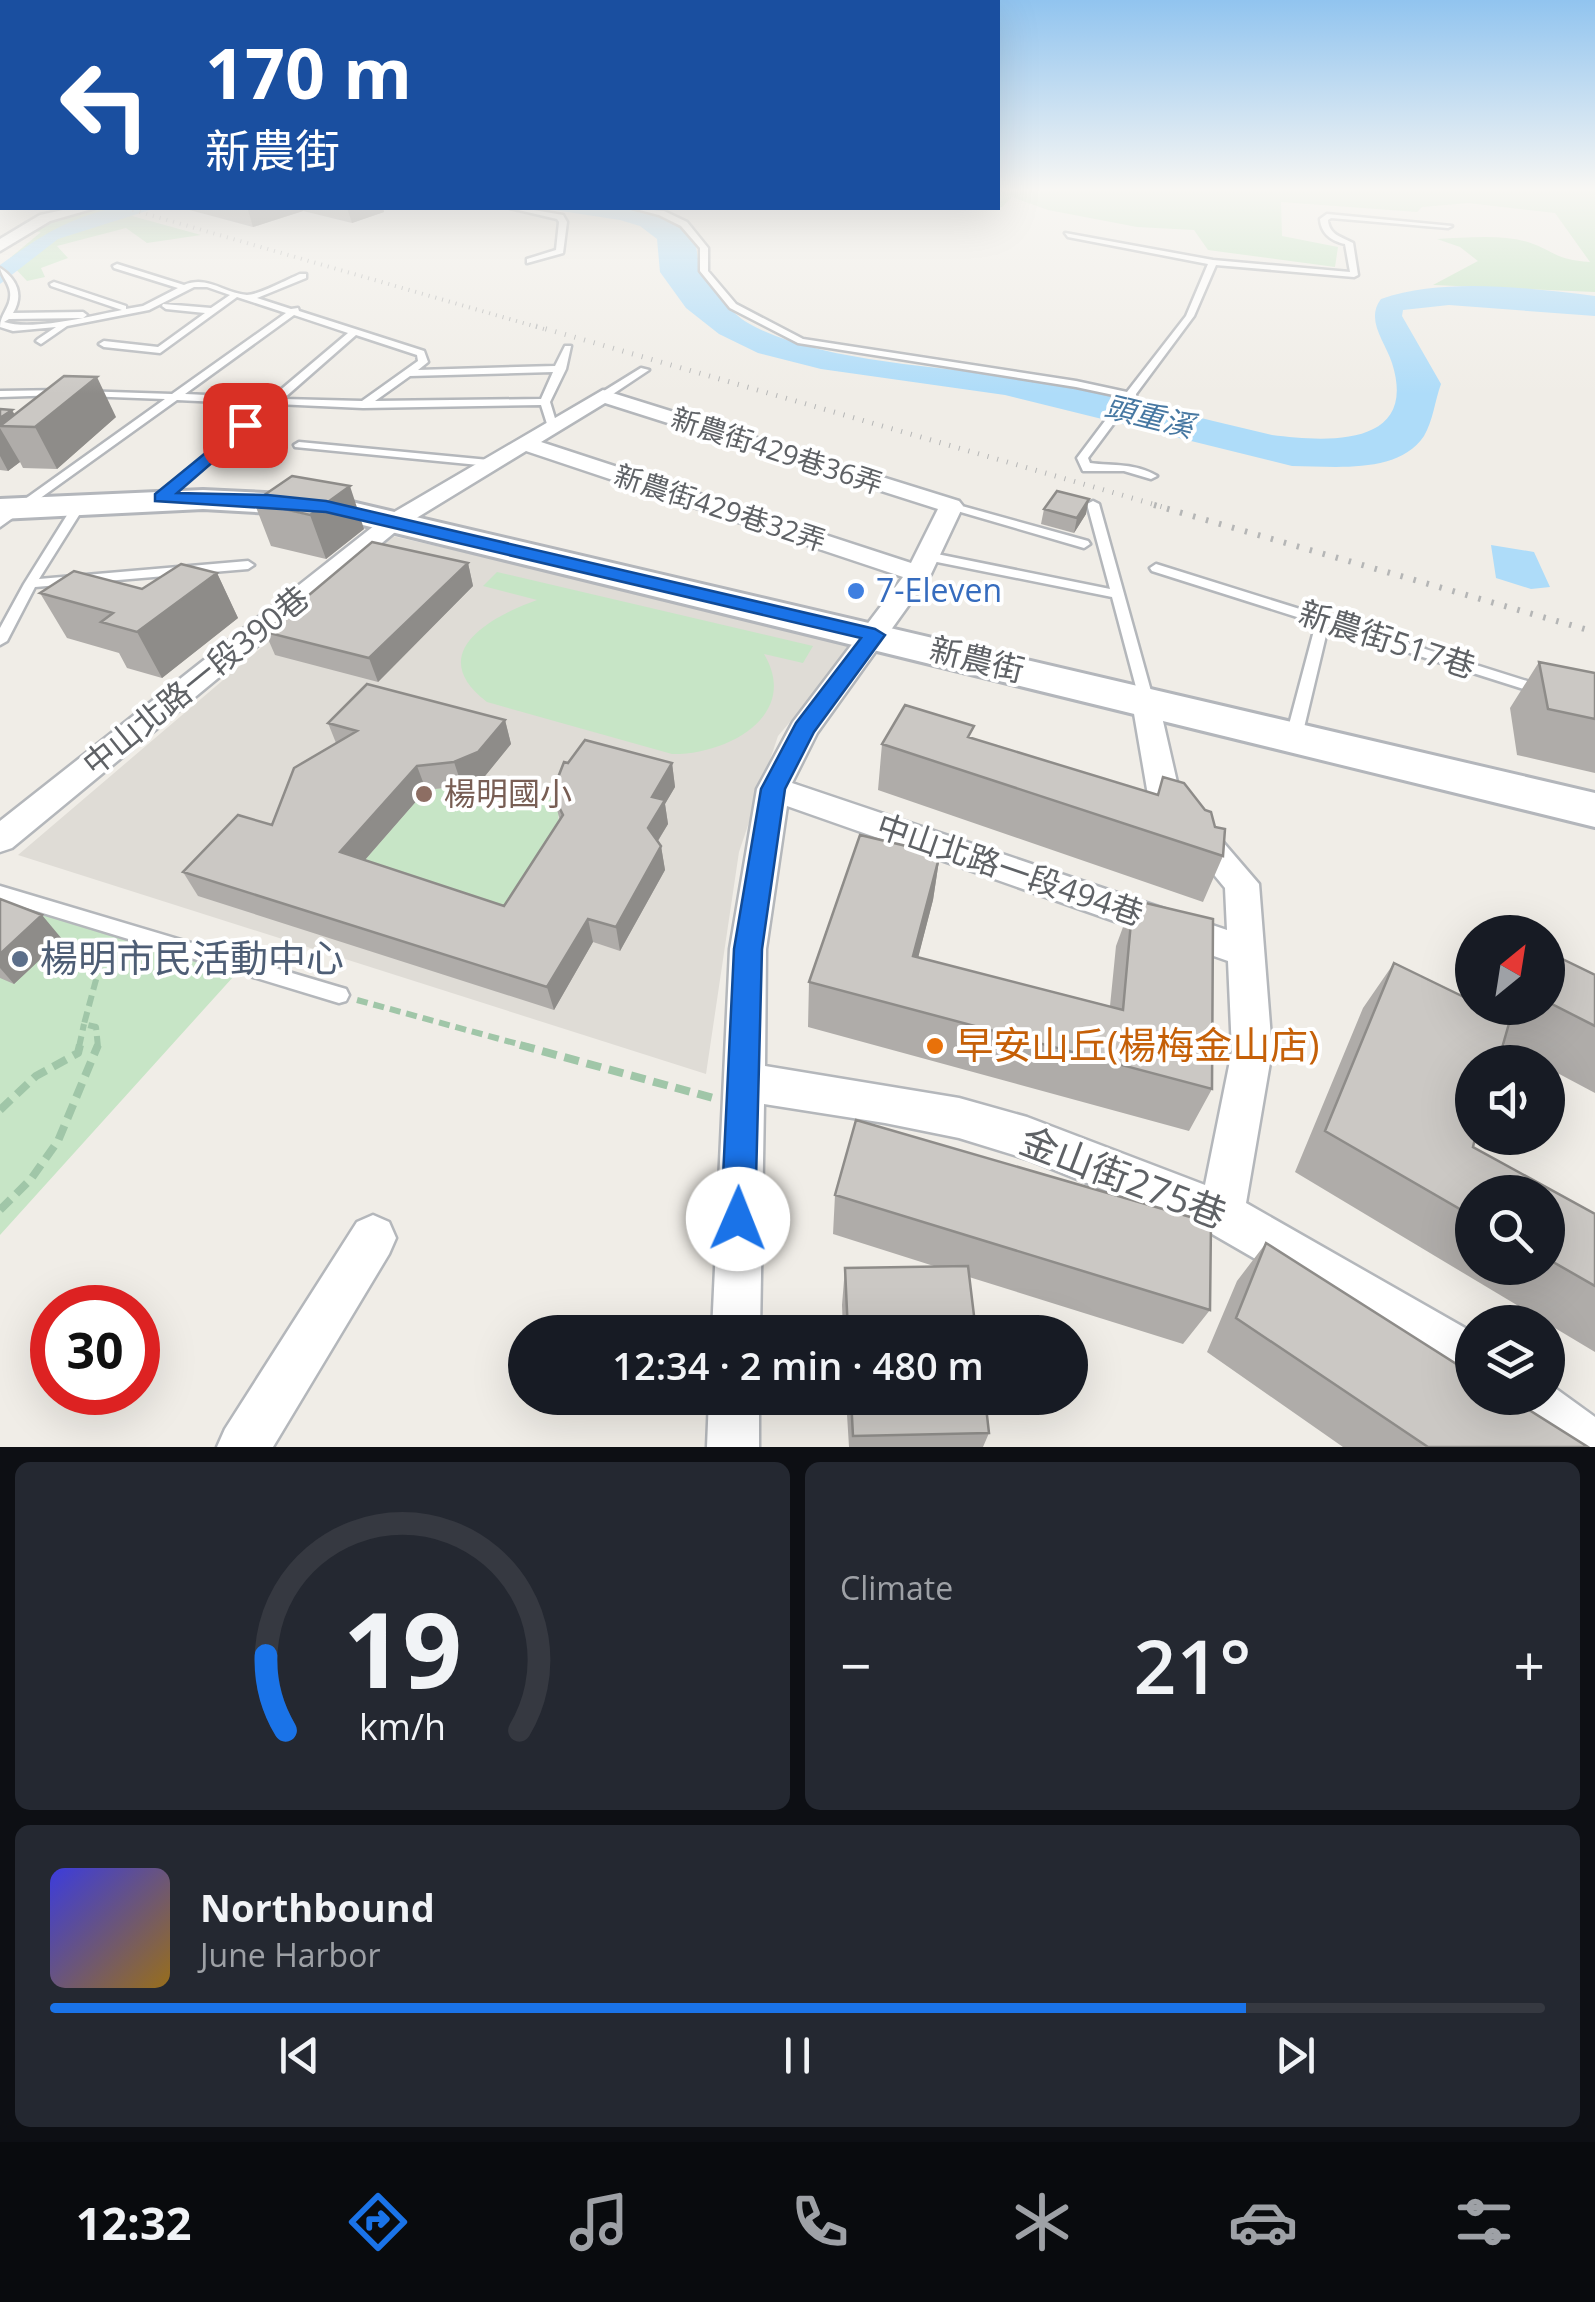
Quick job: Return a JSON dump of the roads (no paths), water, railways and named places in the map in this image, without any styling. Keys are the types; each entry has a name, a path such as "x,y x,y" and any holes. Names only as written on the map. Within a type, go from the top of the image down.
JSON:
{"street":[{"name":"中山北路一段390巷","path":"0,839 392,522 602,396"},
{"name":"新農街429巷36弄","path":"602,396 951,506"},
{"name":"新農街429巷32弄","path":"522,443 922,565"},
{"name":"新農街","path":"8,513 161,498 268,500 326,506 1595,810"},
{"path":"736,1315 748,949 773,789 804,729 922,565 951,506"},
{"path":"1147,702 1164,795 1242,884 1252,1051 1222,1214"},
{"name":"中山北路一段494巷","path":"773,789 1246,952"},
{"name":"金山街275巷","path":"742,1094 958,1118 1027,1138 1222,1214 1455,1348"},
{"path":"243,1447 373,1238"},
{"path":"733,1447 734,1415"},
{"path":"1548,1415 1592,1447"}],"lane":[{"path":"530,261 537,259"},
{"path":"704,259 704,271 733,306 801,340 1076,384 1131,398"},
{"path":"1194,259 1354,276 1351,259"},
{"path":"1150,476 1121,464 1087,468 1082,458 1190,316 1213,262"},
{"path":"116,266 185,288"},
{"path":"0,270 10,279 17,303 2,321"},
{"path":"249,298 303,276"},
{"path":"54,284 127,309"},
{"path":"2,321 13,328 66,323 146,308 192,284 208,286 296,310 421,352 422,362 363,405"},
{"path":"104,344 160,350 236,294"},
{"path":"166,306 212,312"},
{"path":"8,513 180,397 296,310"},
{"path":"2,321 66,312 91,316"},
{"path":"41,341 66,323"},
{"path":"161,498 355,330"},
{"path":"552,425 546,402 568,348"},
{"path":"408,373 561,368"},
{"path":"602,396 644,370"},
{"path":"0,394 39,391 456,407 546,402"},
{"path":"299,445 490,463"},
{"path":"0,641 80,504"},
{"path":"1093,504 1147,702"},
{"path":"951,506 1084,544"},
{"path":"30,584 248,565"},
{"path":"922,565 1119,594"},
{"name":"新農街517巷","path":"1156,568 1324,618 1555,695"},
{"path":"1294,736 1324,618"},
{"path":"0,893 339,996"}],"water":[{"path":"10,259 33,259 0,284 0,265"},
{"name":"頭重溪","path":"659,259 698,259 706,279 735,313 777,337 811,347 887,362 1036,381 1272,435 1317,439 1362,434 1380,425 1392,411 1397,391 1375,315 1381,299 1432,288 1515,288 1595,296 1595,316 1449,305 1403,310 1402,316 1441,384 1424,436 1413,448 1382,463 1292,466 1005,395 821,369 758,353 719,334 686,308 660,272"},
{"path":"1491,545 1534,552 1550,587 1531,589 1496,578"}],"railway":[{"path":"301,259 544,329"},
{"path":"536,326 1163,507"},
{"path":"1154,505 1595,632"}],"place":[{"name":"7-Eleven","path":"856,591"},
{"name":"楊明國小","path":"424,794"},
{"name":"楊明市民活動中心","path":"20,959"},
{"name":"早安山丘(楊梅金山店)","path":"935,1046"}]}
